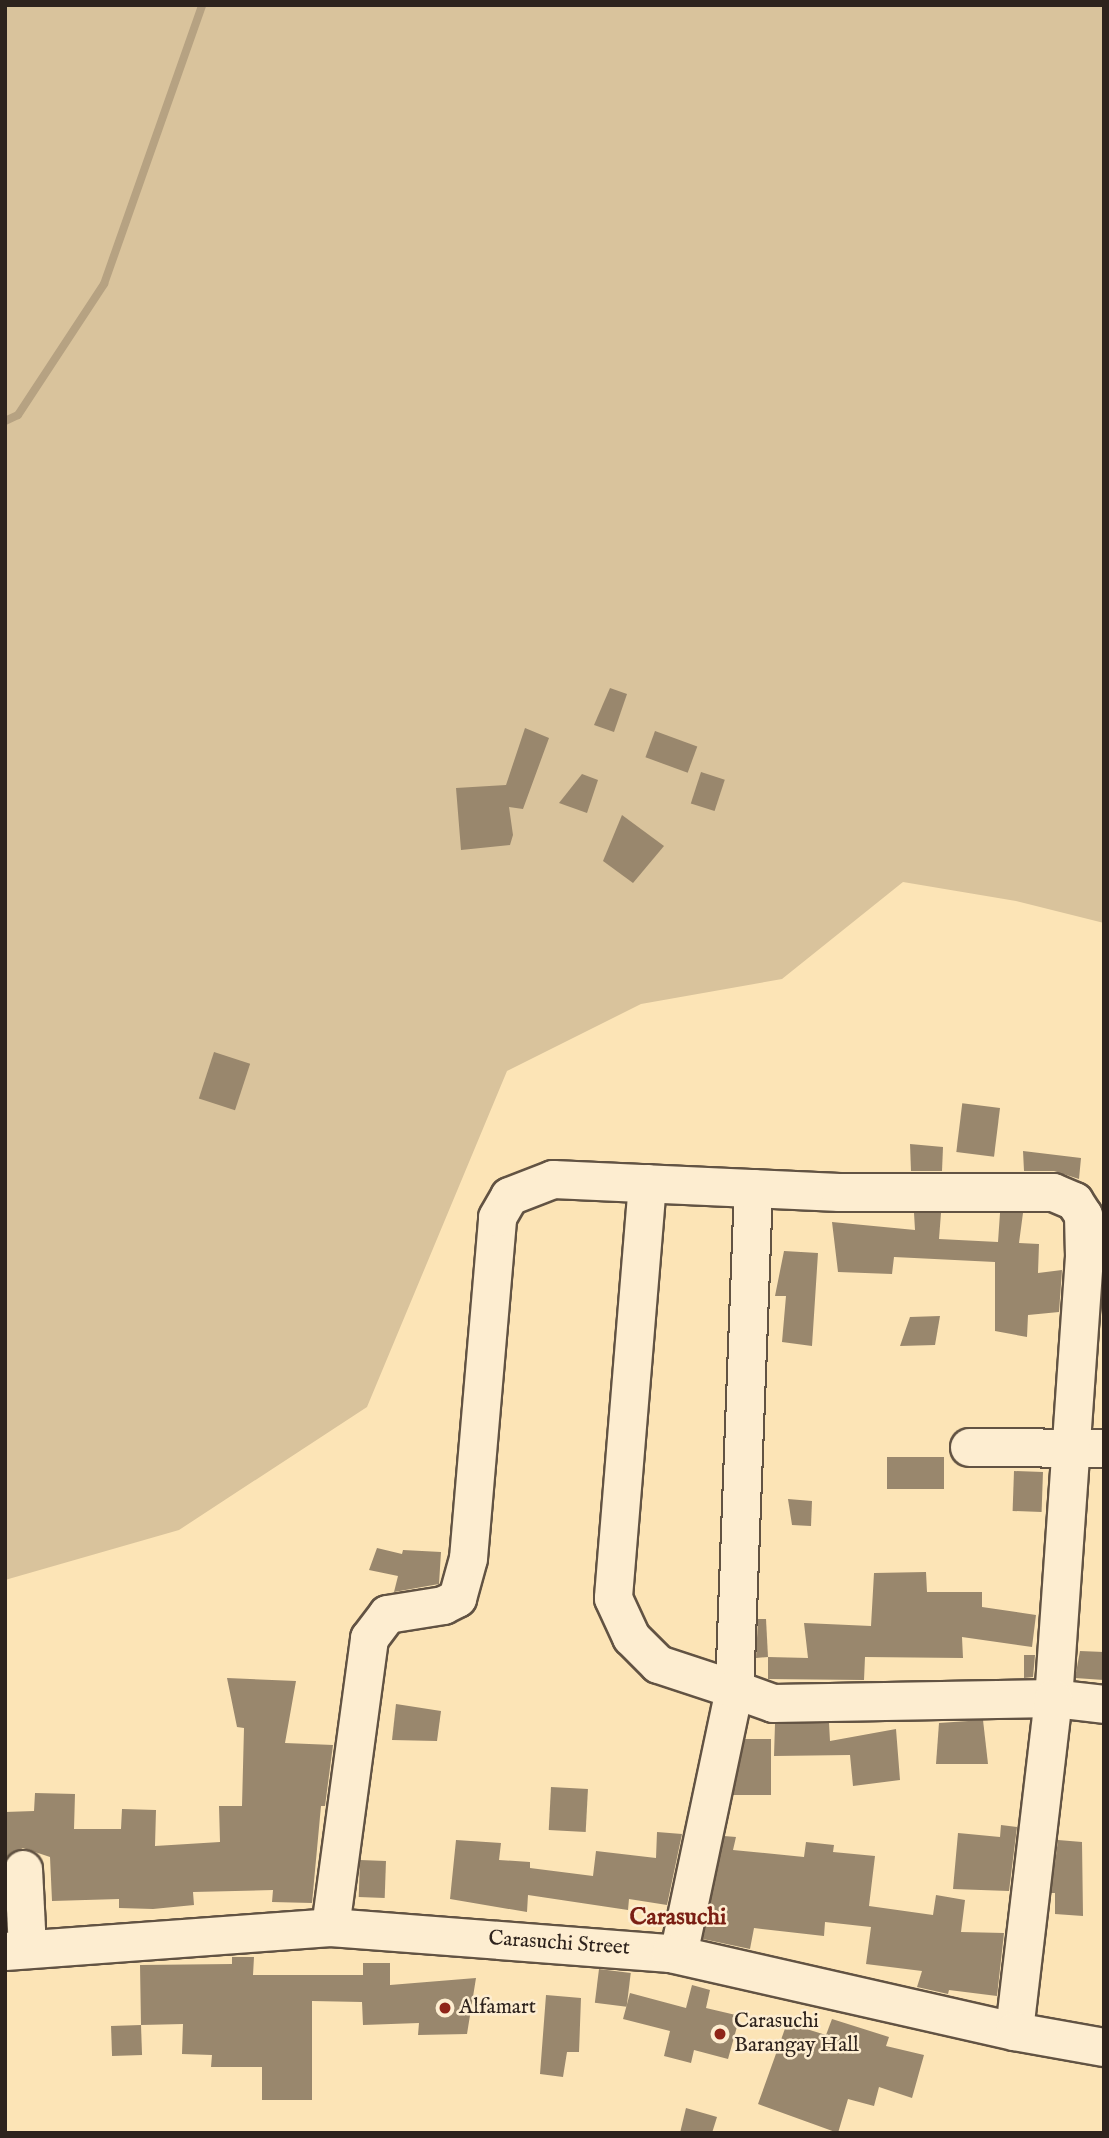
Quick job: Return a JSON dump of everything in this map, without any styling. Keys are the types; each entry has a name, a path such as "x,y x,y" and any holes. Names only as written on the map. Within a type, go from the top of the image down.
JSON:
{"street":[{"path":"330,1927 369,1639 387,1614 443,1605 457,1598 468,1558 497,1217 509,1196 552,1178 753,1188 1053,1192 1074,1201 1083,1215 1087,1447 1053,1698 1014,2031"},
{"path":"647,1183 613,1598 631,1637 657,1664 773,1703 1053,1698 1104,1704"},
{"path":"678,1954 734,1689 753,1188"},
{"path":"969,1447 1087,1447"},
{"path":"16,1949 23,1869"},
{"name":"Carasuchi Street","path":"16,1949 330,1927 678,1954 1014,2031 1104,2047"}],"shaded area":[{"path":"5,5 1104,5 1104,923 1016,901 903,882 782,979 641,1004 507,1071 367,1407 179,1530 5,1580"}],"building":[{"path":"610,688 627,694 614,732 594,725"},
{"path":"525,728 549,738 523,809 509,807 513,835 510,845 461,850 456,788 506,785"},
{"path":"655,731 697,746 688,773 645,757"},
{"path":"701,772 725,780 715,811 691,803"},
{"path":"582,774 598,780 587,813 559,803"},
{"path":"622,815 664,846 633,883 603,861"},
{"path":"214,1052 250,1064 235,1110 199,1099"},
{"path":"962,1103 1000,1108 994,1157 956,1152"},
{"path":"910,1144 943,1147 942,1171 911,1171"},
{"path":"1023,1151 1081,1158 1079,1179 1054,1171 1024,1171"},
{"path":"914,1213 941,1213 939,1239 998,1242 1000,1213 1023,1213 1019,1243 1039,1244 1038,1273 1062,1270 1059,1312 1028,1315 1027,1337 995,1331 995,1262 894,1257 892,1274 838,1272 832,1222 915,1230"},
{"path":"784,1251 818,1253 812,1346 782,1342 786,1296 775,1296"},
{"path":"940,1316 935,1345 900,1346 910,1317"},
{"path":"887,1457 944,1457 944,1489 887,1489"},
{"path":"1014,1471 1043,1472 1042,1512 1013,1511"},
{"path":"788,1499 812,1501 811,1526 792,1525"},
{"path":"377,1548 402,1554 403,1550 441,1552 439,1584 394,1592 398,1576 369,1570"},
{"path":"926,1572 927,1592 982,1592 982,1607 1036,1615 1032,1647 962,1637 963,1658 865,1657 864,1680 768,1679 768,1657 808,1658 804,1623 871,1626 874,1573"},
{"path":"758,1619 766,1619 768,1657 756,1658"},
{"path":"1080,1651 1104,1652 1104,1680 1075,1678"},
{"path":"1024,1655 1035,1655 1033,1677 1024,1678"},
{"path":"227,1678 296,1681 285,1743 333,1745 325,1806 321,1806 312,1903 272,1902 273,1890 193,1892 194,1905 153,1909 119,1908 119,1899 52,1901 50,1857 23,1848 5,1858 5,1812 34,1811 35,1793 75,1794 74,1829 121,1829 122,1809 156,1810 155,1846 220,1842 219,1806 242,1806 244,1728 237,1727"},
{"path":"396,1704 441,1711 437,1741 392,1740"},
{"path":"983,1720 988,1764 936,1764 939,1723"},
{"path":"829,1723 830,1741 896,1729 900,1780 853,1786 850,1755 774,1756 775,1724"},
{"path":"745,1739 771,1739 771,1795 733,1795"},
{"path":"551,1787 588,1789 586,1832 549,1830"},
{"path":"1001,1825 1017,1827 1009,1891 953,1889 958,1833 1000,1837"},
{"path":"657,1832 682,1834 667,1905 629,1899 628,1910 528,1895 527,1912 450,1899 456,1840 501,1843 499,1860 530,1862 530,1868 593,1876 596,1851 656,1858"},
{"path":"724,1836 736,1837 733,1850 804,1857 806,1842 834,1845 833,1852 875,1856 869,1906 933,1915 936,1895 965,1900 961,1932 1004,1933 997,1996 949,1990 948,1994 917,1987 922,1971 866,1964 871,1927 825,1922 824,1936 754,1928 750,1949 703,1939"},
{"path":"1058,1840 1082,1842 1083,1916 1055,1914 1055,1893 1051,1893"},
{"path":"360,1860 386,1861 385,1898 359,1897"},
{"path":"232,1957 254,1957 253,1975 363,1975 363,1963 390,1963 390,1985 476,1978 467,2034 418,2035 419,2023 363,2025 362,2002 312,2001 312,2100 262,2100 262,2067 211,2067 212,2055 182,2054 183,2024 141,2025 140,1965 232,1964"},
{"path":"599,1969 631,1973 627,2007 595,2003"},
{"path":"692,1985 710,1990 706,2008 740,2016 728,2059 694,2050 691,2063 664,2056 670,2031 623,2019 630,1993 686,2008"},
{"path":"546,1995 581,1998 579,2052 567,2052 563,2077 540,2074"},
{"path":"832,2019 889,2037 886,2046 924,2055 912,2098 879,2087 874,2106 848,2099 838,2133 758,2104 787,2023 826,2035"},
{"path":"141,2025 142,2055 112,2056 111,2026"},
{"path":"686,2108 717,2117 712,2133 680,2133"}],"waterway":[{"path":"5,421 18,415 104,284 202,5"}],"place":[{"name":"Alfamart","path":"445,2008"},
{"name":"Carasuchi Barangay Hall","path":"720,2034"}],"district":[{"name":"Carasuchi","path":"678,1918"}]}
